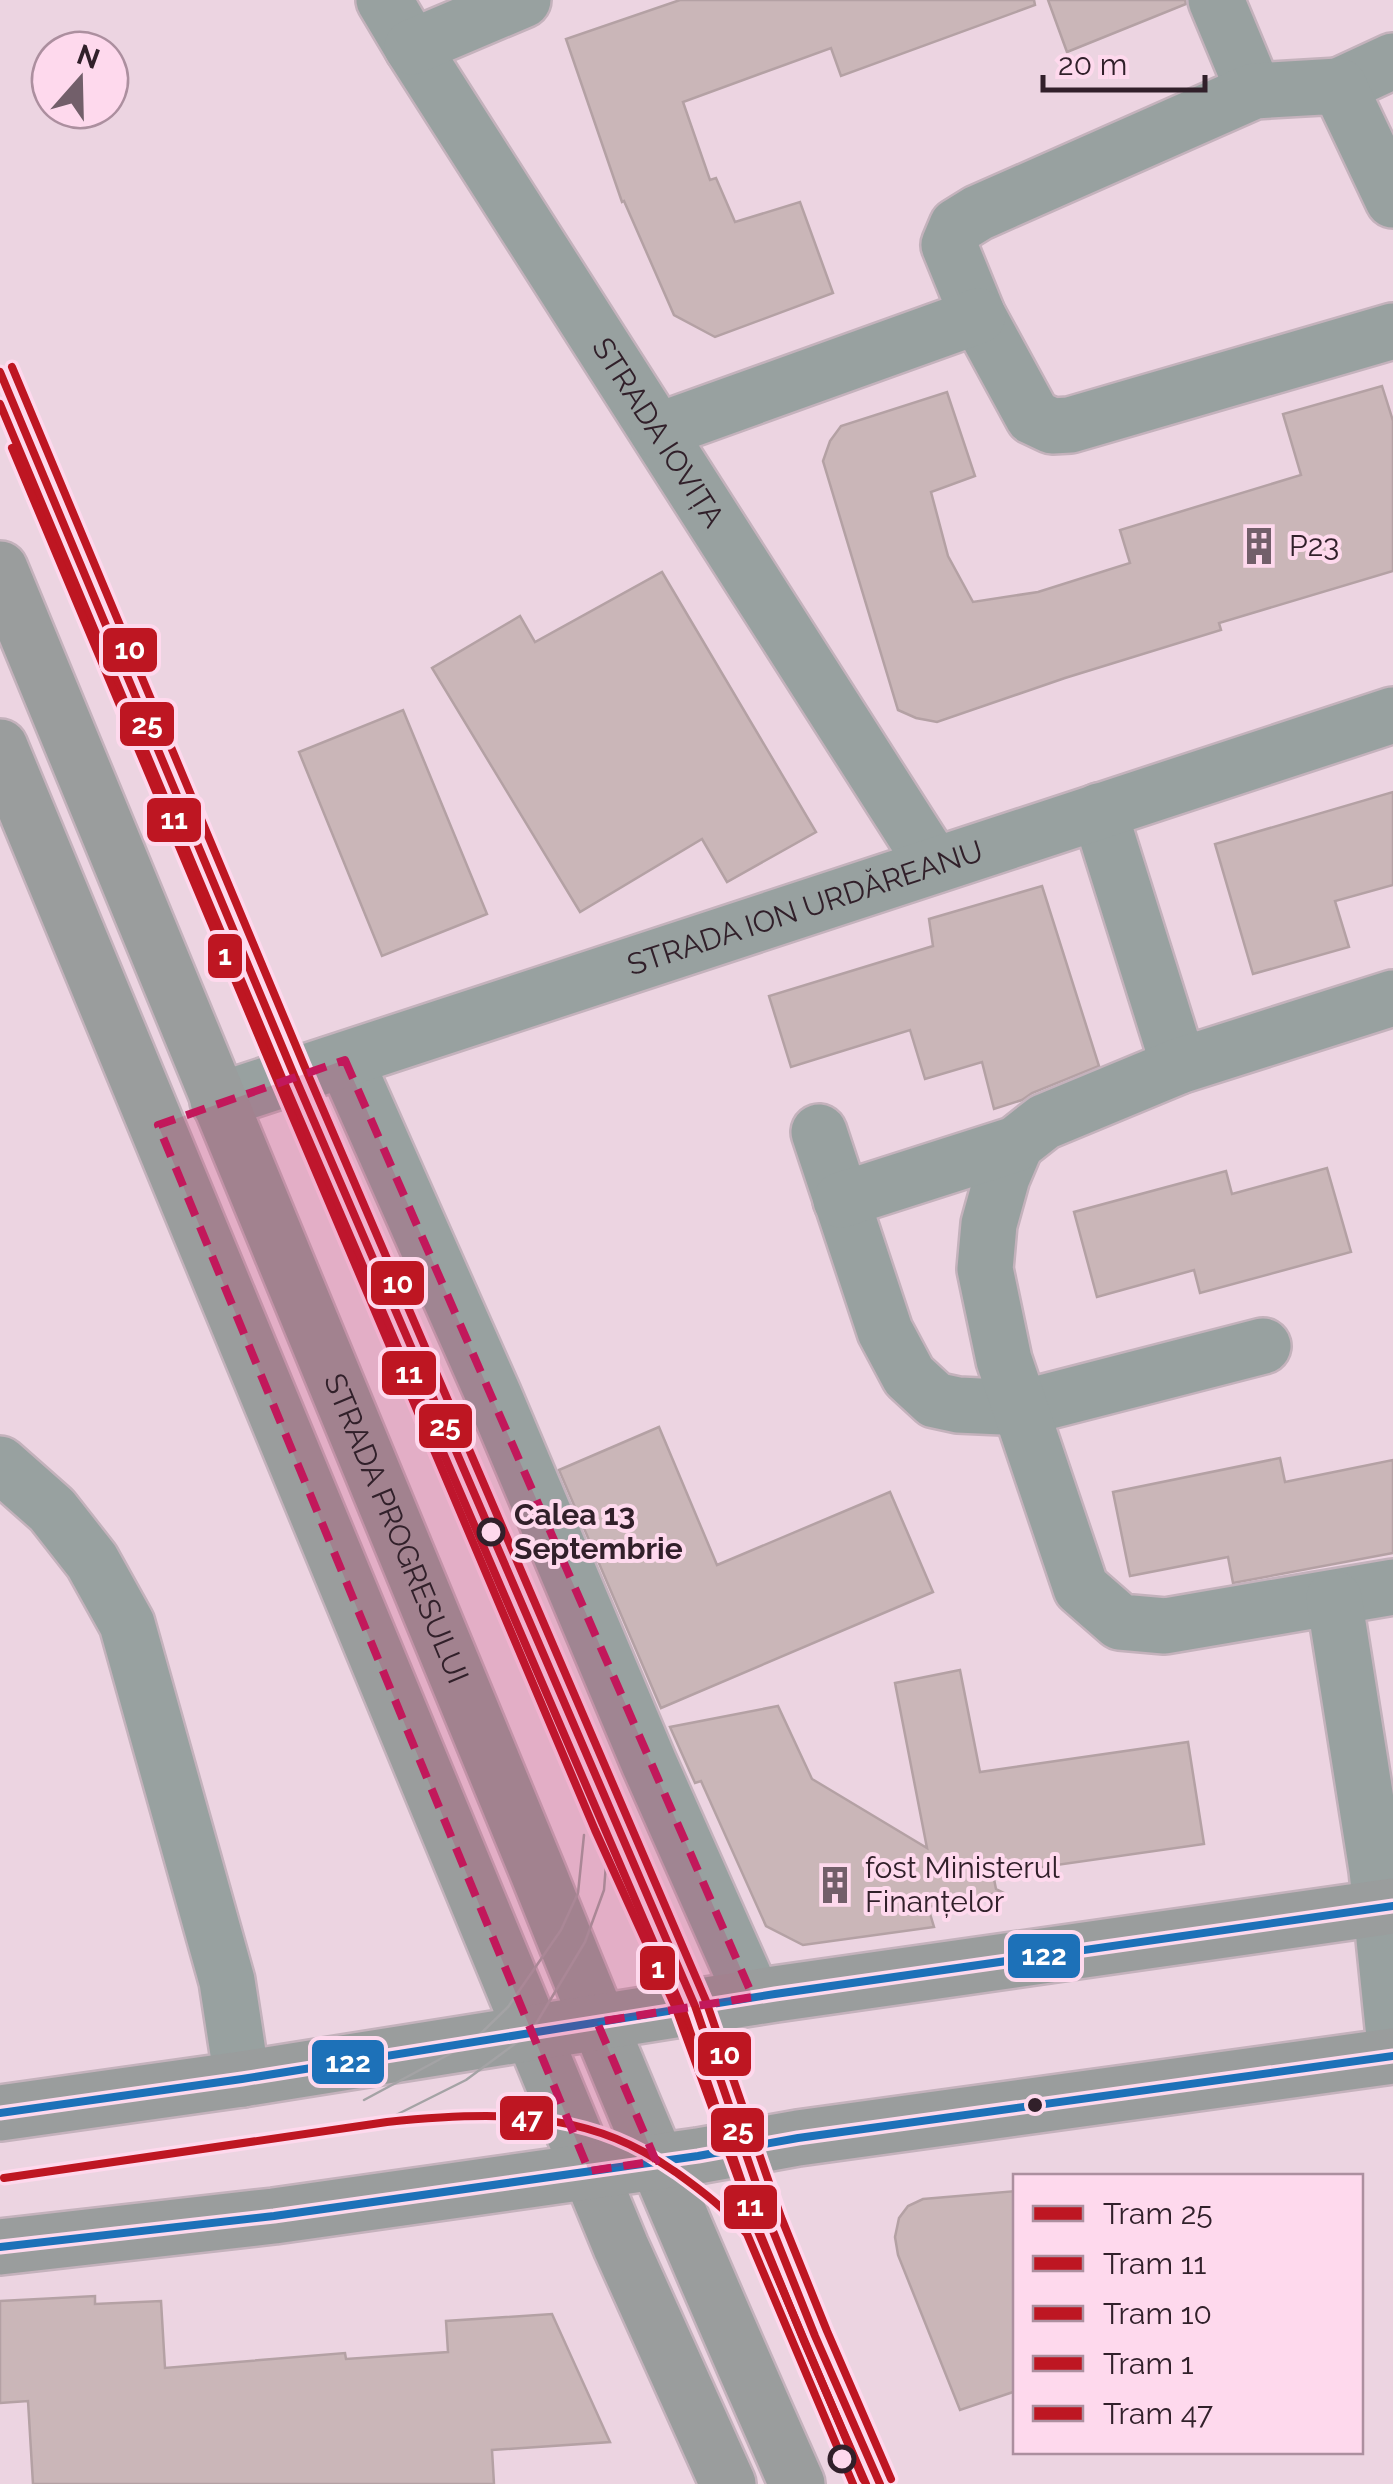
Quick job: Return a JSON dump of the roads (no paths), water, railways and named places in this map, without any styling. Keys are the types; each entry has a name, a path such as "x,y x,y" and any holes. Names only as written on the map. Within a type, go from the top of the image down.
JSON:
{"main road":[{"name":"STRADA PROGRESULUI","path":"0,569 597,2022 797,2484"},
{"path":"0,747 589,2171 728,2484"},
{"path":"158,1125 218,1100"},
{"path":"0,2113 242,2080 753,1998 1387,1907"},
{"path":"0,2247 274,2216 798,2138 1393,2056"}],"street":[{"name":"STRADA IOVIȚA","path":"384,0 934,865"},
{"path":"412,47 523,0"},
{"path":"1216,0 1254,91"},
{"path":"1393,60 1339,86 1254,91 978,212 958,226 950,245 978,316 1033,417 1052,426 1070,425 1393,332"},
{"path":"1339,86 1393,199"},
{"path":"658,431 978,316"},
{"name":"STRADA ION URDĂREANU","path":"218,1100 1393,715"},
{"path":"1099,812 1179,1066"},
{"path":"841,1200 1016,1144 1044,1122 1179,1066 1393,998"},
{"path":"344,1060 494,1396 753,1998"},
{"path":"819,1132 885,1330 909,1376 936,1400 1022,1408 1263,1346"},
{"path":"1016,1144 988,1224 985,1269 1004,1360 1080,1588 1120,1622 1165,1626 1393,1587"},
{"path":"0,1464 52,1510 92,1561 127,1624 227,1982 242,2080"},
{"path":"1334,1598 1387,1907 1393,2028"}],"tram line":[{"name":"10","path":"12,367 306,1070 706,2001 781,2217 891,2479"},
{"name":"25","path":"0,372 294,1075 695,2006 769,2221 880,2484"},
{"name":"11","path":"0,404 283,1080 683,2011 757,2226 866,2484"},
{"name":"1","path":"12,448 595,1830 675,2006 754,2222 863,2479"},
{"path":"372,2127 466,2080 531,2032 585,1942 604,1890 610,1811"},
{"path":"364,2100 472,2042 508,2007 561,1930 578,1893 584,1835"},
{"name":"47","path":"4,2178 387,2122 453,2117 551,2121 614,2138 677,2173 723,2209 747,2234 853,2484"}],"place":[{"name":"P23","path":"1259,546"},
{"name":"Calea 13 Septembrie","path":"491,1532"},
{"name":"fost Ministerul Finanțelor","path":"835,1885"}]}
